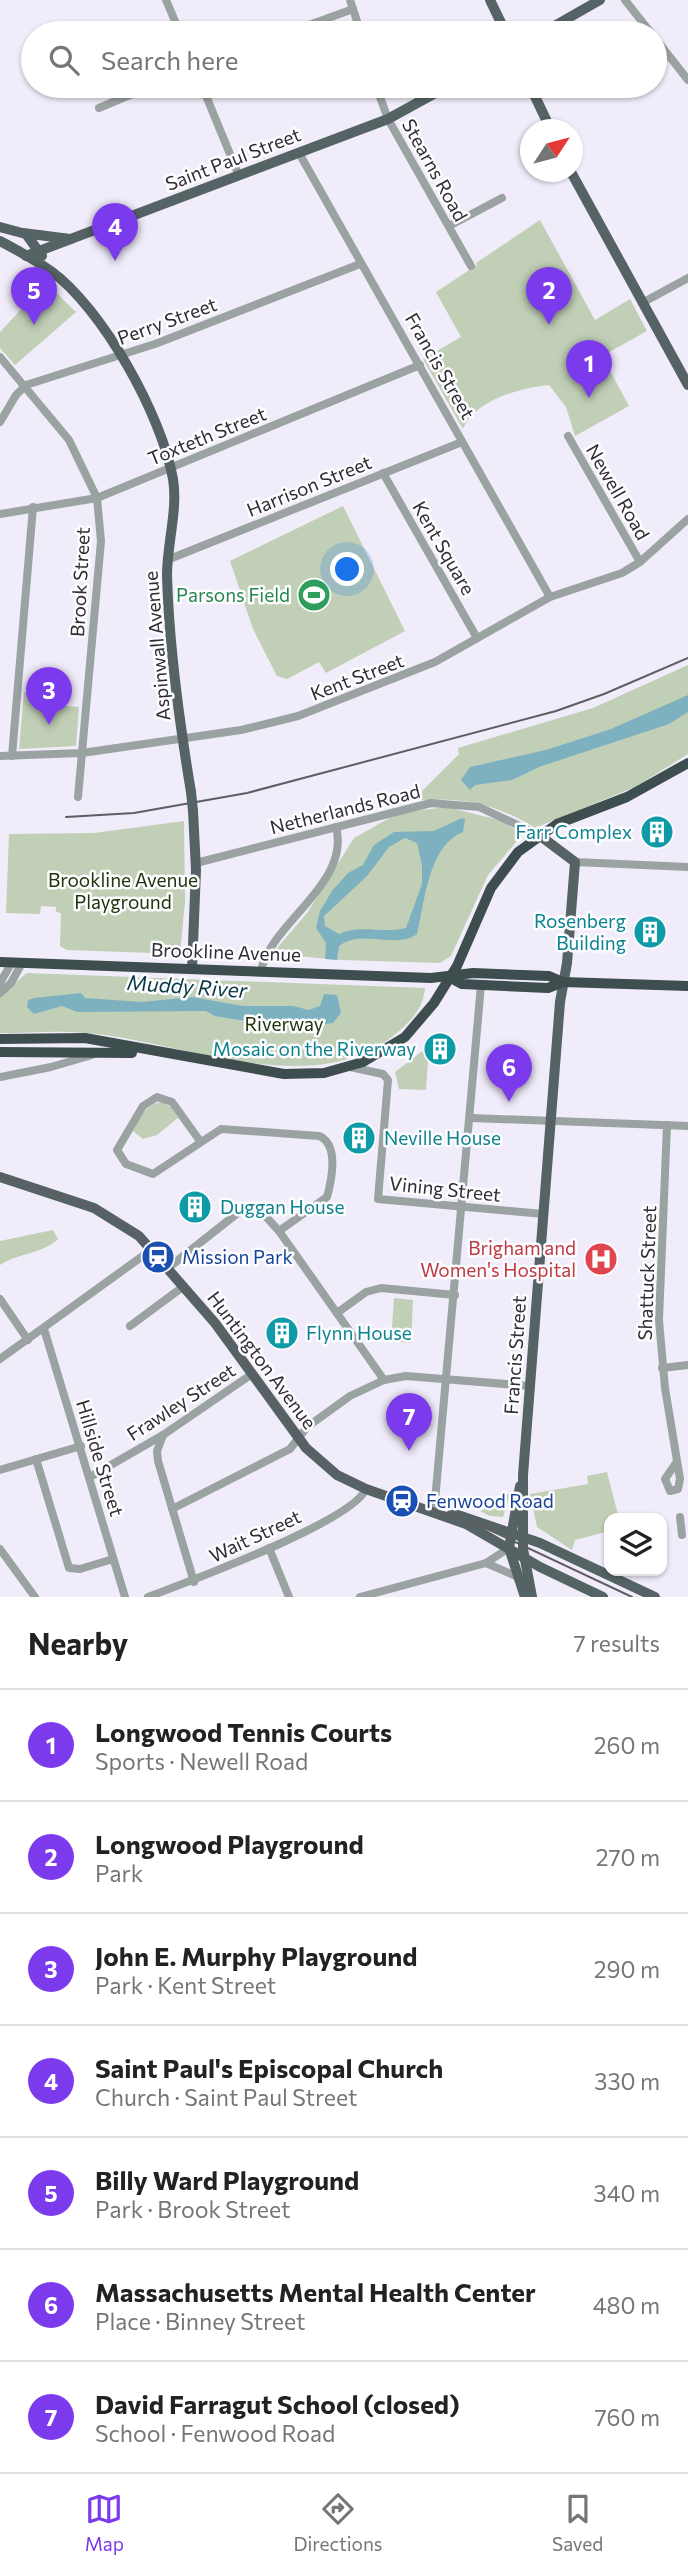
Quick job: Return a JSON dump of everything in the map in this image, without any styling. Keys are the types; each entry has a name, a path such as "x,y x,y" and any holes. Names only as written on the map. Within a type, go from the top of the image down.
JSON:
{"highway":[{"path":"0,1039 78,1037 155,1053 284,1074 324,1073 350,1067 382,1053 405,1037 429,1010 451,978 499,874 539,835 562,822 636,793 688,763"},
{"name":"Brookline Avenue","path":"11,962 451,978 468,972 549,976 562,982 688,986"},
{"name":"Brookline Avenue","path":"451,978 462,984 548,988 562,982"},
{"path":"0,1052 155,1053"}],"main road":[{"path":"490,0 500,21"},
{"path":"563,21 600,0"},
{"name":"Saint Paul Street","path":"26,256 388,119 427,98"},
{"path":"536,98 546,119"},
{"path":"576,182 688,385"},
{"path":"0,227 71,239"},
{"name":"Aspinwall Avenue","path":"23,233 51,271 84,304 121,355 145,403 170,468 174,489 167,560 171,657 191,792 196,863 192,969"},
{"name":"Aspinwall Avenue","path":"0,241 51,271"},
{"path":"539,835 575,862"},
{"name":"Francis Street","path":"532,1597 524,1537 523,1475 550,1121 575,862"},
{"name":"Huntington Avenue","path":"0,1177 106,1214 134,1232 184,1286 298,1438 331,1471 366,1489 467,1524 526,1559 603,1597"},
{"name":"Francis Street","path":"509,1548 523,1475"},
{"name":"Huntington Avenue","path":"434,1511 456,1513 512,1532 655,1597"},
{"path":"509,1548 525,1597"}],"street":[{"path":"166,0 175,21"},
{"path":"350,0 357,21"},
{"path":"625,0 642,21"},
{"path":"320,21 353,9"},
{"path":"667,53 688,80"},
{"path":"99,108 123,98"},
{"path":"207,98 239,176"},
{"name":"Stearns Road","path":"380,98 388,119 471,266"},
{"name":"Francis Street","path":"299,153 550,597"},
{"path":"449,226 502,198"},
{"name":"Perry Street","path":"26,385 121,355 360,264"},
{"path":"642,303 688,278"},
{"name":"Brook Street","path":"0,357 69,440 97,498 101,541 78,797"},
{"name":"Toxteth Street","path":"0,514 97,498 420,365"},
{"path":"0,422 16,395 26,385"},
{"name":"Newell Road","path":"568,436 640,562"},
{"name":"Harrison Street","path":"167,560 463,442"},
{"name":"Kent Square","path":"383,473 477,638"},
{"path":"12,756 33,507"},
{"name":"Kent Street","path":"0,756 82,753 291,719 419,669 550,597 615,577 640,562 688,519"},
{"name":"Netherlands Road","path":"196,863 422,804 454,803 497,813 539,835"},
{"path":"261,971 268,951 308,903 335,860 340,842 337,827"},
{"path":"575,862 688,867"},
{"path":"0,983 11,962"},
{"path":"0,993 11,983 11,962"},
{"path":"434,1511 448,1379 481,985"},
{"path":"0,1077 51,1068 99,1052"},
{"name":"Vining Street","path":"350,1067 387,1076 378,1199 543,1214"},
{"path":"200,1141 172,1102 157,1097 143,1107 117,1150 126,1164 153,1174 200,1141 224,1128 319,1136 327,1140 332,1153 327,1196 279,1231"},
{"path":"471,1118 688,1126"},
{"name":"Shattuck Street","path":"667,1125 659,1320 662,1368 676,1463"},
{"path":"168,1268 193,1245 247,1209 263,1212 384,1380"},
{"path":"0,1359 150,1250"},
{"path":"130,1326 184,1286"},
{"path":"337,1313 366,1292 381,1288 455,1295"},
{"path":"0,1299 28,1340"},
{"name":"Hillside Street","path":"44,1329 125,1597"},
{"path":"662,1368 688,1365"},
{"name":"Frawley Street","path":"90,1477 163,1435 252,1374"},
{"path":"172,1509 290,1449 307,1427 339,1404 384,1380 406,1376 530,1385"},
{"path":"163,1435 157,1451 158,1461 194,1582"},
{"path":"0,1469 81,1446"},
{"path":"36,1459 69,1568 80,1569 113,1559"},
{"name":"Wait Street","path":"148,1597 194,1582 269,1548 353,1506 366,1489"},
{"path":"680,1517 682,1535"},
{"path":"269,1548 289,1597"},
{"path":"360,1597 486,1563 509,1548"},
{"path":"0,1549 35,1597"},
{"path":"486,1563 518,1577"}],"green space":[{"path":"540,220 595,320 630,299 647,331 602,356 629,406 575,436 566,407 549,385 512,393 488,403 477,410 463,429 423,359 461,337 436,292"},
{"path":"46,283 76,312 15,365 0,348 0,332"},
{"name":"Parsons Field","path":"343,506 405,631 326,673 319,662 287,679 277,676 253,629 230,561"},
{"path":"688,665 688,754 635,787 535,828 481,804 422,800 422,791 459,754 458,748 593,708"},
{"path":"24,692 53,694 52,705 79,707 76,746 19,749"},
{"name":"Riverway","path":"447,807 499,820 523,834 488,875 451,956 440,963 342,960 272,954 307,913 354,838 391,817 412,811"},
{"name":"Brookline Avenue Playground","path":"184,821 185,902 180,954 67,950 60,946 61,913 56,912 56,907 41,906 40,914 6,913 9,834 94,833"},
{"name":"Riverway","path":"27,973 425,988 420,1007 408,1022 398,1032 365,1053 328,1064 288,1066 246,1062 85,1033 0,1033 0,996"},
{"path":"429,1046 426,1090 399,1089 395,1072"},
{"path":"162,1102 171,1107 178,1118 157,1135 143,1139 133,1131 148,1108"},
{"path":"53,1230 58,1239 52,1244 0,1265 0,1241"},
{"path":"394,1298 413,1300 411,1343 391,1341"},
{"path":"607,1472 617,1513 604,1513 604,1532 575,1540 572,1550 537,1527 530,1494 588,1484 587,1476"},
{"path":"511,1491 503,1517 490,1516 480,1511 497,1504"}],"water":[{"path":"688,695 688,712 669,724 539,767 512,780 475,785 470,790 461,780 470,767 546,750 611,729"},
{"path":"465,819 463,832 451,839 435,862 417,934 399,940 348,941 339,946 337,960 325,959 326,943 316,928 320,911 332,891 348,873 363,865 374,845 394,832 434,831","holes":["405,838 417,843 422,865 422,884 406,928 356,930 339,934 325,926 324,916 367,876 389,847"]},
{"path":"81,993 85,998 142,1002 192,997 243,1006 293,1006 309,1010 320,1006 324,994 337,995 341,1013 333,1023 298,1028 293,1025 264,1024 215,1016 206,1011 77,1012 62,1006 34,1014 27,1007 28,1000 34,998"}],"tram line":[{"path":"66,817 134,813 247,793 556,711 604,694 688,658"},
{"path":"0,1175 94,1207 138,1235 208,1312 299,1437 317,1457 338,1473 367,1488 477,1524 632,1597"}],"place":[{"name":"Saint Paul's Episcopal Church","path":"115,261"},
{"name":"Billy Ward Playground","path":"34,325"},
{"name":"Longwood Playground","path":"549,325"},
{"name":"Longwood Tennis Courts","path":"589,398"},
{"name":"Parsons Field","path":"314,595"},
{"name":"John E. Murphy Playground","path":"49,725"},
{"name":"Farr Complex","path":"657,832"},
{"name":"Rosenberg Building","path":"650,932"},
{"name":"Mosaic on the Riverway","path":"440,1049"},
{"name":"Massachusetts Mental Health Center","path":"509,1102"},
{"name":"Neville House","path":"359,1138"},
{"name":"Duggan House","path":"195,1207"},
{"name":"Mission Park","path":"158,1257"},
{"name":"Brigham and Women's Hospital","path":"601,1259"},
{"name":"Flynn House","path":"282,1333"},
{"name":"David Farragut School (closed)","path":"409,1451"},
{"name":"Fenwood Road","path":"402,1501"}],"water label":[{"name":"Muddy River","path":"187,987"}]}
